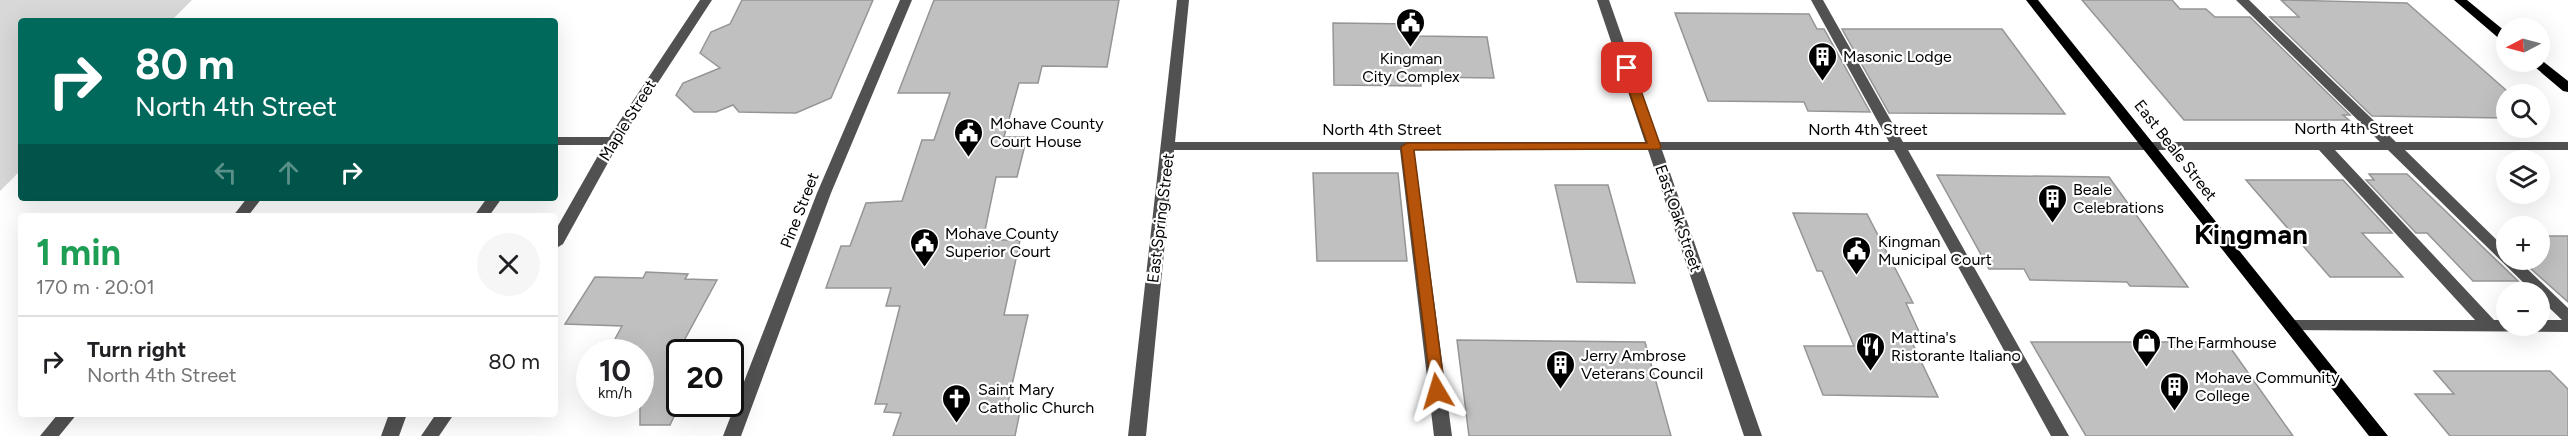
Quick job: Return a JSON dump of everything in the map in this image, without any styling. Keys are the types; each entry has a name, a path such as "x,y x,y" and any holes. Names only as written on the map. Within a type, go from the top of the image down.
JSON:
{"main road":[{"name":"East Beale Street","path":"2032,0 2379,436"},
{"path":"2460,0 2496,30"},
{"path":"2548,72 2568,88"}],"street":[{"name":"Maple Street","path":"558,239 613,141 706,0"},
{"name":"Pine Street","path":"732,436 824,194 906,0"},
{"name":"East Spring Street","path":"1137,436 1183,0"},
{"name":"East Oak Street","path":"1603,0 1754,436"},
{"path":"1817,0 2060,436"},
{"path":"2242,0 2496,247"},
{"path":"558,141 613,141"},
{"path":"2323,146 2490,326"},
{"name":"North 4th Street","path":"1169,147 2568,146"},
{"path":"1407,147 1443,436"},
{"path":"242,213 252,201"},
{"path":"483,213 493,201"},
{"path":"2519,270 2568,317"},
{"path":"2292,326 2568,326"},
{"path":"49,436 65,417"},
{"path":"390,436 397,417"},
{"path":"430,436 443,417"}],"shaded area":[{"path":"0,0 192,0 174,18 18,18 18,173 0,191"}],"building":[{"path":"742,0 873,0 831,98 796,113 739,112 733,105 716,112 694,112 676,95 683,83 720,68 700,53 711,32 730,24"},
{"path":"934,0 1119,0 1107,67 1042,66 1038,83 1019,83 1004,137 1027,137 1017,177 996,177 983,240 1020,240 1004,315 1028,315 1006,411 1020,411 1015,436 893,436 901,413 884,412 887,404 875,404 900,306 886,306 891,288 826,288 841,246 850,246 866,203 902,201 922,140 934,140 950,93 898,93"},
{"path":"2082,0 2172,0 2180,9 2206,9 2215,17 2250,17 2350,115 2343,115 2349,120 2184,120"},
{"path":"2281,0 2407,3 2499,84 2496,84 2496,118 2372,116 2270,17 2299,17"},
{"path":"1675,13 1809,14 1817,29 1824,29 1870,112 1808,111 1804,102 1708,101"},
{"name":"Kingman City Complex","path":"1333,23 1414,24 1416,36 1487,37 1494,78 1420,77 1421,86 1334,85"},
{"path":"1842,29 2002,29 2065,114 1889,113"},
{"path":"1313,173 1398,173 1407,261 1317,261"},
{"path":"2369,174 2407,174 2496,260 2496,270 2507,270 2518,281 2473,281 2427,233 2416,233 2366,180 2374,180"},
{"name":"Beale Celebrations","path":"1937,175 2109,177 2188,287 2130,286 2127,282 2030,280 2024,269 1989,269"},
{"path":"2246,180 2343,180 2392,233 2362,233 2403,277 2330,277"},
{"path":"1555,185 1608,185 1635,283 1577,282"},
{"path":"1793,213 1867,214 1913,303 1906,303 1921,336 1909,336 1938,397 1823,395 1804,346 1854,346 1822,271 1817,271"},
{"path":"2550,236 2568,236 2568,302 2550,286 2550,282 2546,282 2532,270 2550,270"},
{"path":"646,272 688,274 685,279 717,280 685,339 666,339 666,417 674,417 670,425 640,425 640,417 654,417 654,339 615,339 622,326 565,324 595,277 643,278"},
{"name":"Jerry Ambrose Veterans Council","path":"1457,340 1645,342 1671,436 1469,436"},
{"path":"2031,342 2223,342 2232,350 2293,436 2086,436"},
{"path":"2434,371 2550,371 2568,389 2568,436 2450,436 2415,394 2454,394"}],"place":[{"name":"Kingman City Complex","path":"1411,48"},
{"name":"Masonic Lodge","path":"1822,82"},
{"name":"Mohave County Court House","path":"969,158"},
{"name":"Beale Celebrations","path":"2052,224"},
{"name":"Mohave County Superior Court","path":"924,268"},
{"name":"Kingman Municipal Court","path":"1857,276"},
{"name":"The Farmhouse","path":"2146,368"},
{"name":"Mattina's Ristorante Italiano","path":"1870,372"},
{"name":"Jerry Ambrose Veterans Council","path":"1560,390"},
{"name":"Mohave Community College","path":"2174,412"},
{"name":"Saint Mary Catholic Church","path":"957,424"}],"district":[{"name":"Kingman","path":"2251,234"}],"route":[{"path":"1437,391 1407,147 1654,147 1627,68"}]}
